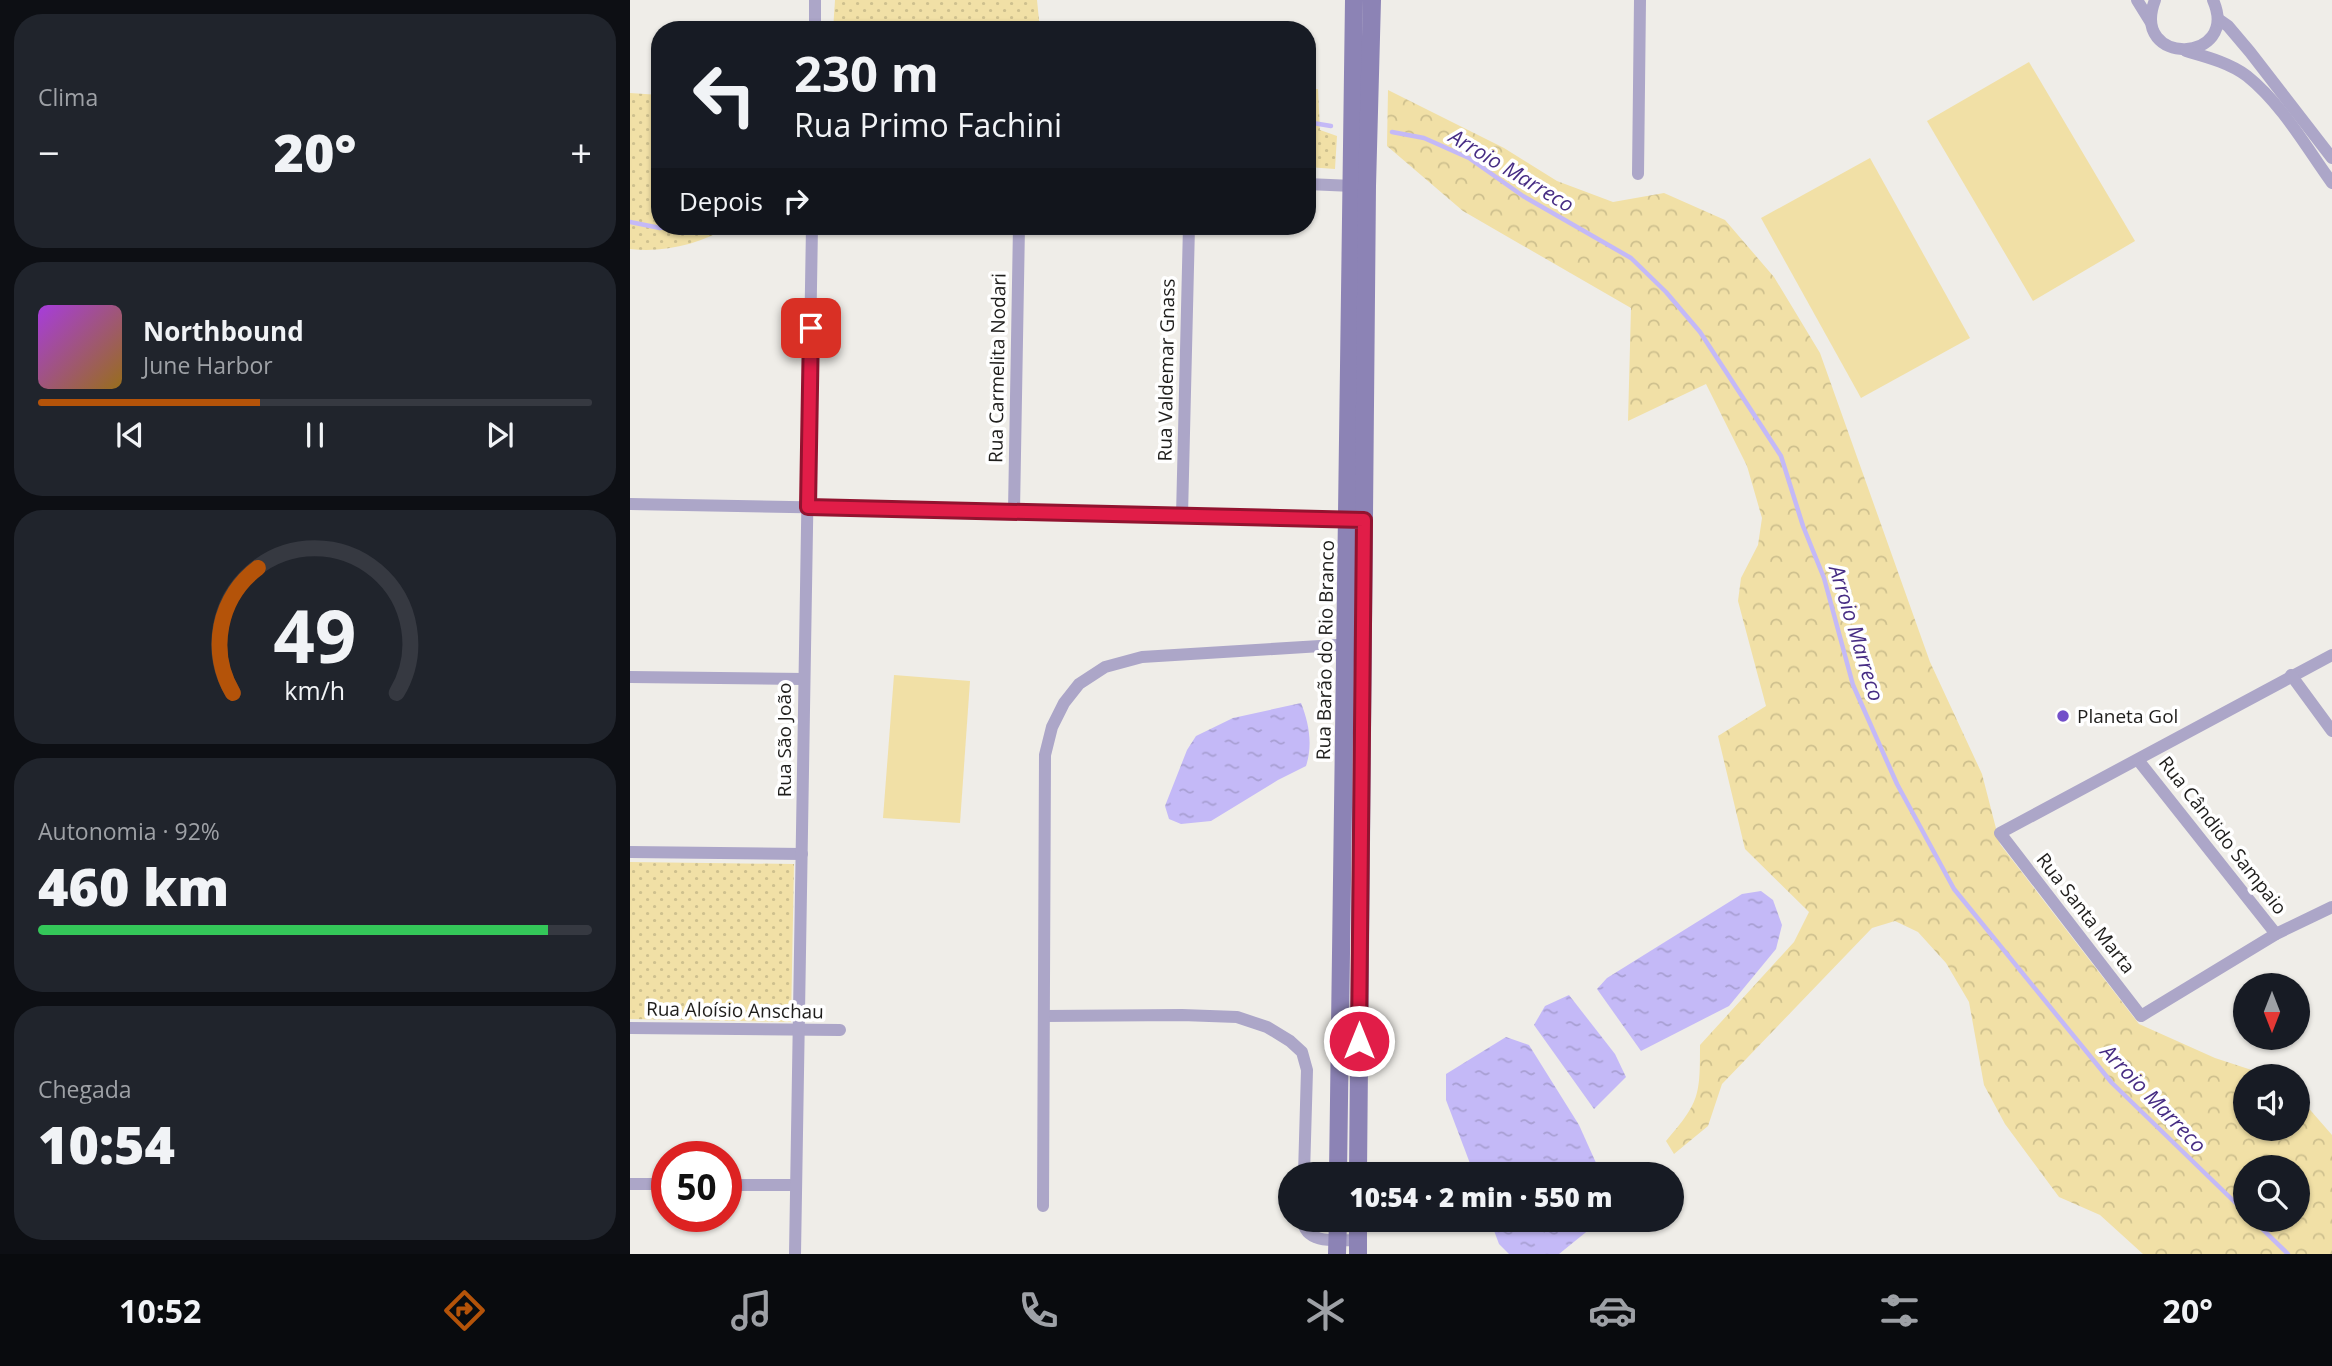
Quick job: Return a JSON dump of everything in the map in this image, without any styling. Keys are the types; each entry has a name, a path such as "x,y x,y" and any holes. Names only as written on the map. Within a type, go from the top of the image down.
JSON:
{"main road":[{"name":"Rua Barão do Rio Branco","path":"1354,0 1362,78 1355,644 1358,1162"},
{"name":"Rua Barão do Rio Branco","path":"1356,520 1353,186 1371,0"},
{"name":"Rua Barão do Rio Branco","path":"1338,1162 1355,644"},
{"path":"1340,1042 1359,1041"}],"street":[{"path":"815,0 815,21"},
{"path":"1638,174 1640,0"},
{"path":"2137,0 2160,40 2177,50 2215,59 2274,93 2332,158"},
{"path":"2151,24 2155,0"},
{"path":"2186,51 2204,44 2211,37 2218,7"},
{"path":"2218,7 2332,183"},
{"path":"1316,184 1353,186"},
{"name":"Rua São João","path":"795,1254 801,1030 812,235"},
{"name":"Rua Carmelita Nodari","path":"1014,511 1019,235"},
{"name":"Rua Valdemar Gnass","path":"1182,516 1189,235"},
{"path":"630,504 1356,520"},
{"path":"1043,1206 1045,755 1052,727 1065,703 1079,684 1105,667 1142,657 1355,644"},
{"path":"2138,760 2332,655"},
{"path":"2291,675 2332,731"},
{"path":"630,677 804,679"},
{"name":"Rua Santa Marta","path":"2138,760 2000,833 2141,1016 2276,934"},
{"name":"Rua Cândido Sampaio","path":"2138,760 2276,934"},
{"path":"630,852 803,854"},
{"path":"2276,934 2332,907"},
{"path":"1045,1016 1237,1017 1267,1027 1302,1052 1307,1070 1304,1162"},
{"name":"Rua Aloísio Anschau","path":"630,1028 840,1030"},
{"path":"630,1184 651,1184"},
{"path":"742,1185 795,1185"},
{"path":"1307,1232 1310,1236 1337,1247 1358,1247"}],"green space":[{"path":"835,0 1037,0 1039,21 834,21"},
{"path":"2029,62 2135,241 2033,301 1927,121"},
{"path":"1316,89 1320,130 1337,136 1335,169 1316,168"},
{"path":"1388,90 1504,148 1557,181 1613,202 1664,193 1725,220 1774,277 1820,353 1930,662 1982,774 2000,844 2139,1024 2233,1064 2233,1141 2310,1141 2310,1110 2332,1135 2332,1254 2143,1254 2100,1215 2059,1197 2005,1124 1984,1085 1969,1002 1946,963 1918,932 1895,921 1872,928 1722,1084 1708,1126 1674,1154 1666,1141 1686,1117 1696,1097 1700,1045 1794,942 1809,912 1745,849 1718,736 1766,706 1738,601 1741,578 1758,545 1762,518 1747,466 1706,384 1628,421 1631,308 1463,211 1387,146"},
{"path":"630,93 651,94 651,235 713,235 682,246 656,250 630,249"},
{"path":"1870,158 1970,338 1861,398 1761,218"},
{"path":"894,675 970,681 960,823 883,818"},
{"path":"630,862 794,864 791,1022 630,1019"}],"water":[{"path":"1301,703 1309,734 1306,766 1211,821 1181,824 1169,819 1165,806 1187,750 1196,736 1233,718"},
{"path":"1761,891 1773,900 1782,925 1776,949 1729,1006 1641,1051 1597,989 1607,978 1742,894"},
{"path":"1569,995 1615,1054 1626,1077 1594,1109 1534,1025 1545,1006"},
{"path":"1506,1037 1529,1045 1579,1125 1596,1162 1469,1162 1446,1100 1446,1074"},
{"path":"1494,1232 1586,1232 1559,1254 1509,1254 1499,1244"}],"waterway":[{"name":"Arroio Marreco","path":"1316,124 1331,126"},
{"name":"Arroio Marreco","path":"1392,132 1424,138 1469,158 1523,196 1631,258 1666,292 1700,332 1781,456 1803,526 1824,578 1853,685 1897,784 1954,889 2112,1083 2233,1200"},
{"name":"Arroio Marreco","path":"630,222 651,226"},
{"name":"Arroio Marreco","path":"2265,1232 2288,1254"}],"place":[{"name":"Planeta Gol","path":"2063,716"}],"route":[{"path":"811,328 808,507 1364,520 1359,1041"}]}
